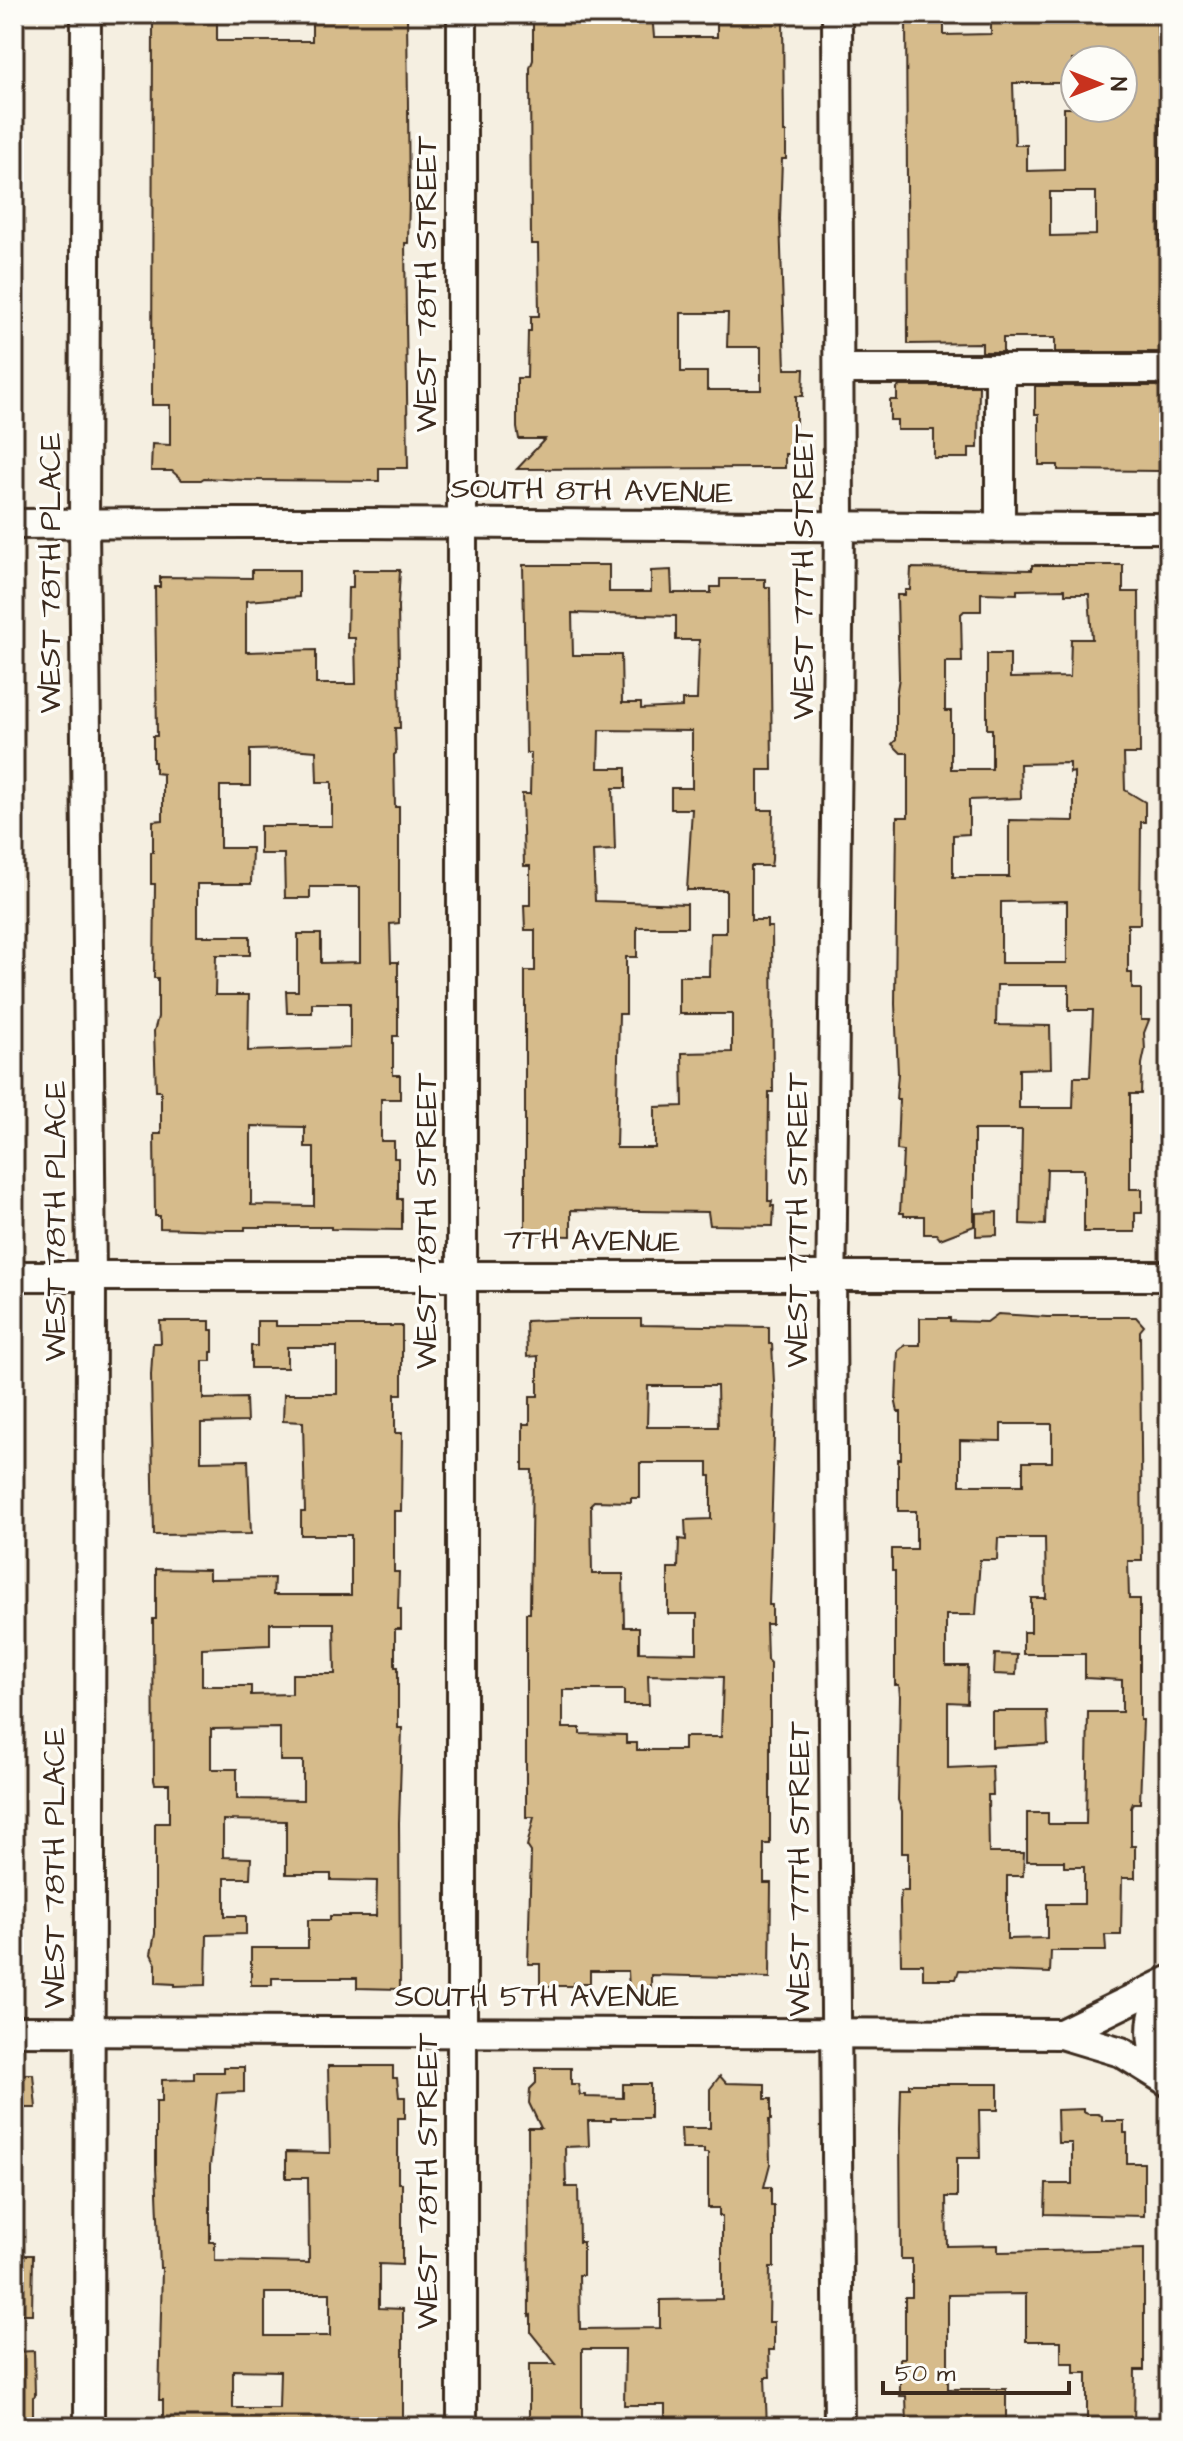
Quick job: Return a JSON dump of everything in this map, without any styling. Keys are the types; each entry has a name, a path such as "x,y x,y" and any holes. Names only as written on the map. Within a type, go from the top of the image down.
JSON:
{"street":[{"name":"WEST 78TH PLACE","path":"86,14 84,523 91,1277 89,2427"},
{"name":"WEST 78TH STREET","path":"462,14 462,2427"},
{"name":"WEST 77TH STREET","path":"837,14 839,528 831,1278 839,2427"},
{"path":"839,369 1169,369"},
{"path":"1000,369 1000,528"},
{"name":"SOUTH 8TH AVENUE","path":"14,524 461,523 1169,528"},
{"name":"7TH AVENUE","path":"14,1276 1169,1276"},
{"path":"1169,1984 1158,2002 1152,2027 1156,2057 1169,2080"},
{"name":"SOUTH 5TH AVENUE","path":"1061,2034 1169,1984"},
{"name":"SOUTH 5TH AVENUE","path":"14,2031 1061,2034 1121,2052 1169,2080"}],"building":[{"path":"533,14 577,14 577,21 614,21 616,14 652,14 654,37 717,37 717,14 783,14 786,159 782,159 780,219 785,369 804,369 803,396 796,396 796,454 785,454 785,468 517,469 545,439 519,439 517,428 517,378 527,378 528,331 531,331 531,316 539,316 538,244 531,244 530,68 533,60","holes":["681,313 728,313 727,347 761,347 761,390 707,390 707,372 681,372"]},
{"path":"944,14 944,35 991,34 991,14 1156,14 1160,70 1160,352 1055,352 1055,338 1003,338 1003,352 982,352 982,343 908,344 906,16","holes":["1050,192 1096,192 1096,235 1050,236"]},
{"path":"407,16 409,199 408,243 405,243 408,468 379,468 379,481 182,480 172,471 151,471 152,444 170,445 170,405 152,405 153,17 177,17 177,21 217,21 217,41 312,41 312,18"},
{"path":"979,386 978,448 969,448 969,458 934,458 934,430 897,430 897,420 890,420 890,400 897,400 897,388"},
{"path":"1035,386 1169,386 1169,448 1160,448 1160,471 1058,470 1058,465 1039,465 1039,414 1035,414"},
{"path":"523,565 609,565 609,592 651,592 651,571 671,570 672,593 711,593 711,587 720,587 720,579 765,579 765,587 770,587 772,770 758,770 758,810 773,810 772,860 771,866 751,866 751,920 767,920 767,927 772,927 773,1092 769,1092 768,1201 772,1201 771,1206 774,1206 773,1226 710,1225 708,1212 571,1210 571,1236 525,1235 525,971 535,971 535,930 525,930 524,905 530,905 530,866 524,866 522,794 530,794 531,753 526,753","holes":["572,613 676,616 676,640 699,640 697,700 682,700 682,707 641,709 641,703 622,703 621,655 573,655","599,730 692,731 692,788 671,788 671,809 692,809 687,890 726,890 726,933 710,933 709,976 679,976 679,1014 732,1014 732,1052 682,1053 683,1106 655,1107 655,1148 616,1148 619,1014 626,1014 626,957 637,957 637,927 687,927 687,904 595,901 593,851 615,850 613,788 626,788 626,768 598,768"]},
{"path":"1032,565 1123,565 1123,592 1139,592 1140,754 1124,754 1125,790 1145,802 1145,822 1141,822 1140,924 1128,924 1128,973 1132,973 1132,989 1141,989 1141,1020 1149,1020 1144,1033 1141,1094 1130,1094 1130,1189 1142,1189 1142,1213 1135,1213 1135,1232 1084,1232 1084,1169 1047,1169 1045,1225 1020,1224 1022,1130 974,1130 974,1226 940,1239 936,1234 924,1234 924,1216 904,1216 900,1213 903,1151 897,1150 899,1099 896,1099 897,817 908,817 908,753 901,753 892,744 896,740 899,678 897,595 905,595 905,590 910,590 911,568 1032,570","holes":["1065,589 1065,594 1089,594 1092,639 1071,639 1070,677 1010,678 1010,654 987,654 987,729 992,729 992,769 951,769 951,711 945,711 945,662 962,662 961,614 964,611 981,611 981,593 1017,594 1017,590","1070,763 1070,773 1074,772 1074,821 1009,820 1009,877 953,877 953,835 969,834 969,800 1021,798 1020,764","1067,901 1067,963 1001,963 1001,902","997,985 1069,985 1069,1010 1093,1010 1090,1077 1074,1077 1073,1108 1019,1108 1019,1069 1051,1068 1050,1026 996,1025"]},
{"path":"252,570 299,570 299,597 246,601 246,652 316,650 316,684 356,684 355,638 347,638 348,588 353,588 353,570 400,570 400,728 395,728 394,755 395,807 399,807 399,923 390,924 391,962 398,962 398,1036 393,1036 393,1075 400,1075 400,1099 381,1099 381,1141 394,1141 394,1158 398,1158 398,1199 402,1199 402,1230 331,1227 245,1227 245,1230 160,1228 160,1216 155,1216 154,1134 161,1134 161,1091 156,1091 154,1031 158,1017 158,978 154,978 155,884 151,884 151,852 153,821 163,820 163,774 155,773 153,762 153,736 157,736 155,587 160,587 160,577 252,578","holes":["250,750 316,751 317,782 332,782 332,826 260,826 260,854 284,854 285,898 310,898 310,887 360,887 360,962 321,963 321,934 298,934 298,991 286,991 287,1013 312,1013 312,1003 350,1003 350,1048 248,1051 249,995 215,995 216,955 250,955 250,936 197,936 197,884 251,884 252,848 220,848 220,786 250,786","251,1126 305,1127 305,1147 314,1147 314,1206 251,1205"]},
{"path":"997,1212 997,1235 976,1236 976,1213"},
{"path":"998,1314 1136,1317 1144,1326 1140,1331 1142,1561 1128,1561 1129,1599 1140,1599 1140,1720 1143,1720 1140,1803 1133,1803 1131,1808 1135,1878 1122,1878 1121,1935 1105,1935 1106,1951 1051,1951 1050,1973 959,1970 956,1979 923,1979 923,1964 901,1964 900,1902 901,1891 908,1891 908,1853 902,1853 902,1811 898,1800 900,1696 899,1685 895,1685 895,1571 892,1571 892,1549 916,1549 916,1511 898,1511 901,1412 898,1412 896,1403 898,1351 905,1345 920,1345 920,1318 987,1322","holes":["1001,1424 1052,1424 1052,1462 1023,1462 1023,1485 960,1485 960,1440 1001,1441","998,1538 1045,1538 1046,1598 1031,1598 1031,1632 1023,1632 1023,1654 1085,1654 1085,1678 1122,1680 1122,1712 1088,1712 1086,1824 1048,1824 1048,1813 1027,1813 1027,1861 1064,1861 1064,1867 1084,1867 1084,1904 1047,1904 1047,1938 1007,1939 1007,1876 1023,1876 1024,1853 989,1853 988,1795 993,1795 992,1766 948,1768 948,1702 967,1703 968,1666 946,1666 946,1615 976,1615 980,1560 997,1560"]},
{"path":"641,1319 641,1325 769,1327 775,1402 769,1605 772,1605 772,1624 766,1624 767,1660 770,1663 770,1844 764,1844 764,1883 771,1883 770,1978 651,1975 651,1989 629,1990 628,1971 590,1971 590,1983 540,1986 540,1964 528,1964 531,1852 527,1846 534,1817 526,1817 526,1613 530,1613 532,1470 523,1470 523,1424 530,1424 530,1396 538,1396 538,1356 527,1357 526,1321","holes":["648,1386 717,1386 718,1427 647,1427","640,1463 708,1463 711,1519 685,1520 686,1540 679,1539 678,1568 668,1568 668,1614 697,1614 697,1653 639,1652 639,1627 624,1627 623,1574 592,1574 591,1504 594,1501 631,1502 631,1498 640,1498","648,1675 723,1677 721,1737 684,1737 684,1750 637,1750 637,1743 626,1743 626,1735 580,1734 580,1728 563,1728 563,1690 624,1690 624,1705 649,1705"]},
{"path":"160,1321 210,1321 213,1352 211,1361 203,1361 203,1399 246,1398 247,1422 201,1423 201,1461 248,1460 251,1534 154,1535 151,1375 153,1343 161,1343"},
{"path":"257,1321 276,1321 276,1326 402,1326 402,1394 395,1394 395,1433 402,1433 401,1511 394,1511 394,1572 399,1572 398,1609 401,1609 401,1629 395,1629 398,1728 402,1728 400,1989 357,1988 357,1978 272,1978 272,1985 251,1985 251,1948 308,1948 308,1920 330,1920 330,1916 376,1916 377,1881 331,1880 331,1874 286,1874 286,1821 223,1820 223,1857 251,1858 250,1878 225,1878 225,1916 246,1916 246,1934 207,1935 206,1985 156,1983 156,1964 151,1954 155,1934 155,1823 169,1823 169,1784 155,1784 154,1780 153,1619 156,1619 156,1569 209,1570 209,1579 274,1578 273,1595 351,1595 351,1535 301,1535 301,1512 305,1512 303,1422 283,1421 284,1394 337,1394 337,1347 287,1347 287,1368 251,1368 251,1346 257,1346","holes":["270,1623 334,1623 335,1674 292,1674 292,1694 251,1695 251,1686 202,1686 202,1648 270,1645","280,1728 280,1761 303,1761 303,1800 237,1799 237,1769 211,1769 211,1729"]},
{"path":"995,1654 1017,1655 1016,1675 994,1674"},
{"path":"992,1711 1047,1711 1048,1744 992,1747"},
{"path":"328,2066 393,2066 399,2097 405,2097 405,2118 398,2118 402,2265 379,2264 379,2308 403,2309 403,2427 163,2427 163,2400 159,2400 162,2268 156,2167 156,2101 162,2101 162,2080 194,2079 194,2072 224,2072 224,2067 244,2067 244,2092 217,2093 210,2167 210,2242 215,2242 215,2261 309,2263 308,2178 286,2178 286,2152 330,2153","holes":["265,2293 330,2293 330,2336 265,2336","233,2370 280,2371 279,2408 233,2408"]},
{"path":"536,2068 571,2068 571,2084 578,2084 580,2095 585,2097 623,2098 623,2084 650,2084 650,2118 588,2121 589,2146 565,2147 566,2187 578,2187 579,2242 583,2242 583,2275 579,2275 580,2329 660,2328 660,2300 722,2299 722,2216 719,2216 719,2208 708,2208 708,2153 704,2153 704,2149 682,2149 681,2128 710,2128 710,2089 720,2076 726,2083 765,2084 765,2099 771,2099 771,2120 770,2164 764,2187 771,2187 771,2206 774,2206 774,2267 770,2267 769,2322 774,2322 774,2350 769,2350 770,2377 765,2377 767,2427 665,2427 665,2405 624,2405 625,2349 582,2349 582,2427 529,2427 529,2364 556,2364 531,2333 529,2316 528,2128 541,2128 529,2103 530,2089 536,2083"},
{"path":"14,2074 33,2074 36,2108 14,2108"},
{"path":"909,2084 998,2084 998,2110 979,2110 980,2158 957,2158 957,2197 946,2197 947,2246 998,2245 998,2252 1144,2249 1144,2370 1135,2370 1134,2427 1087,2427 1087,2373 1074,2373 1074,2363 1061,2363 1061,2341 1026,2341 1026,2294 948,2295 948,2389 1006,2389 1006,2427 907,2427 906,2396 900,2396 900,2358 905,2358 905,2297 912,2297 912,2259 901,2259 900,2128 901,2088 909,2088"},
{"path":"1083,2109 1088,2114 1102,2116 1102,2121 1124,2121 1127,2163 1144,2163 1144,2216 1045,2214 1046,2184 1072,2184 1072,2143 1058,2143 1057,2110"},
{"path":"14,2255 33,2255 32,2314 14,2314"},
{"path":"34,2351 33,2427 14,2427 14,2352"}]}
